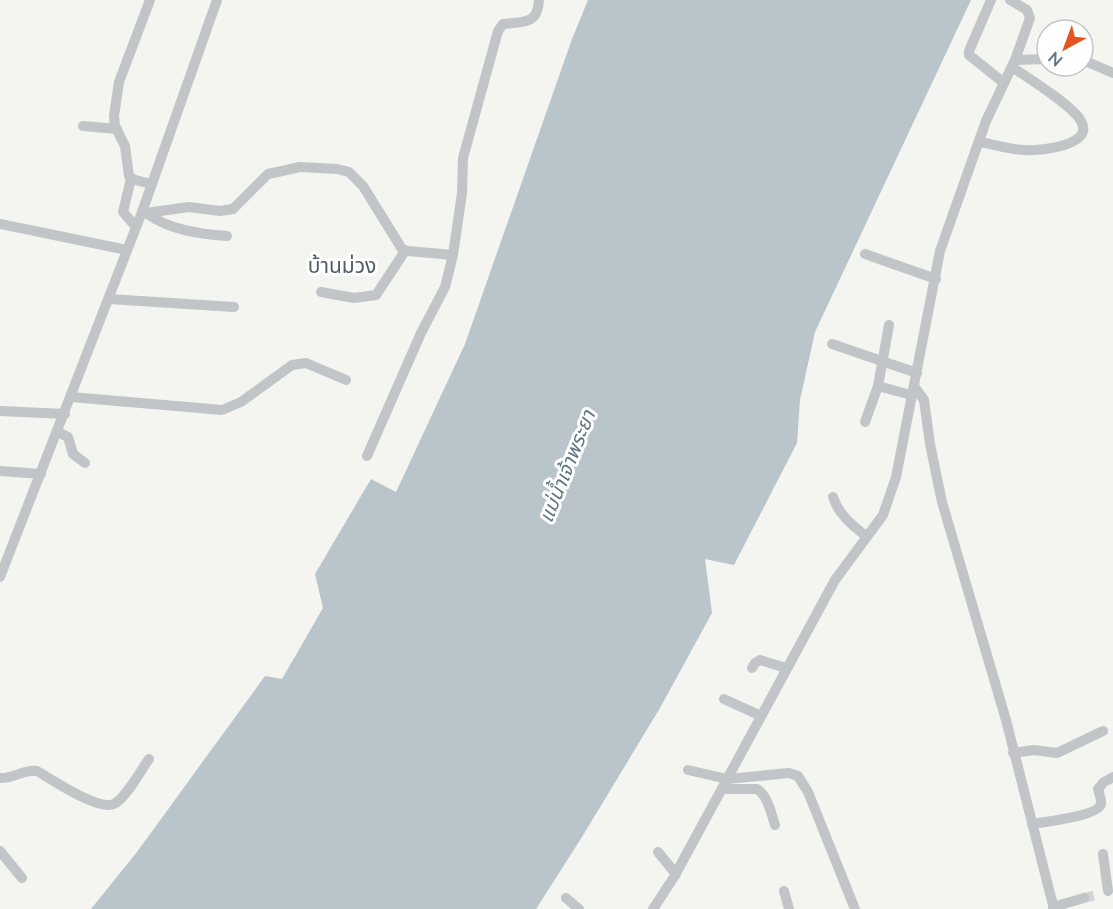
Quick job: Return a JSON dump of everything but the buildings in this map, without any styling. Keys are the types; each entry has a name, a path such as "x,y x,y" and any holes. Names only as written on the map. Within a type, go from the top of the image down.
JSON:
{"street":[{"path":"136,227 123,212 130,181 125,146 114,116 119,82 150,0"},
{"path":"0,577 136,227 144,213 152,184 217,0"},
{"path":"367,456 421,333 445,287 453,255 462,193 463,158 498,31 503,24 529,21 535,16 539,0"},
{"path":"991,0 969,51 969,56 1004,83"},
{"path":"653,909 676,874 835,580 883,515 892,490 940,251 979,141 1013,63 1030,14 1010,0"},
{"path":"1013,63 1035,60"},
{"path":"979,141 1023,150 1050,149 1078,139 1082,132 1082,122 1072,110 1013,63"},
{"path":"1095,65 1113,73"},
{"path":"83,126 117,129"},
{"path":"144,213 189,207 220,211 233,209 268,174 300,166 337,169 349,172 360,183 405,251 453,255"},
{"path":"130,181 152,184"},
{"path":"144,213 187,231 227,236"},
{"path":"0,224 127,250"},
{"path":"321,291 354,298 376,295 405,251"},
{"path":"865,254 936,279"},
{"path":"109,299 234,307"},
{"path":"865,422 878,386 889,325"},
{"path":"831,344 917,373"},
{"path":"71,397 222,410 241,402 292,365 306,363 346,380"},
{"path":"878,386 913,391 924,400 940,494 1054,908 1084,898"},
{"path":"0,411 65,414"},
{"path":"58,432 68,437 73,454 86,464"},
{"path":"0,471 41,474"},
{"path":"833,497 847,520 866,536"},
{"path":"752,669 753,664 760,660 786,668"},
{"path":"724,699 761,717"},
{"path":"1013,753 1034,750 1057,753 1103,730"},
{"path":"0,778 9,778 29,770 38,771 91,801 105,806 114,804 122,797 149,759"},
{"path":"688,770 725,784 757,789 765,797 775,825"},
{"path":"725,784 789,773 798,776 808,792 855,909"},
{"path":"1032,824 1084,815 1099,808 1101,803 1098,789 1113,777"},
{"path":"0,851 22,878"},
{"path":"658,852 676,874"},
{"path":"1097,895 1111,891 1103,854"},
{"path":"784,891 789,909"},
{"path":"566,898 579,909"}],"water":[{"name":"แม่น้ำเจ้าพระยา","path":"588,0 971,0 815,332 800,400 797,443 734,565 705,559 712,613 660,708 536,909 91,909 137,852 265,676 282,679 323,608 315,574 371,479 396,492 465,344 572,39"}],"tunnel":[{"path":"1084,898 1097,895"}],"district":[{"name":"บ้านม่วง","path":"342,264"}]}
